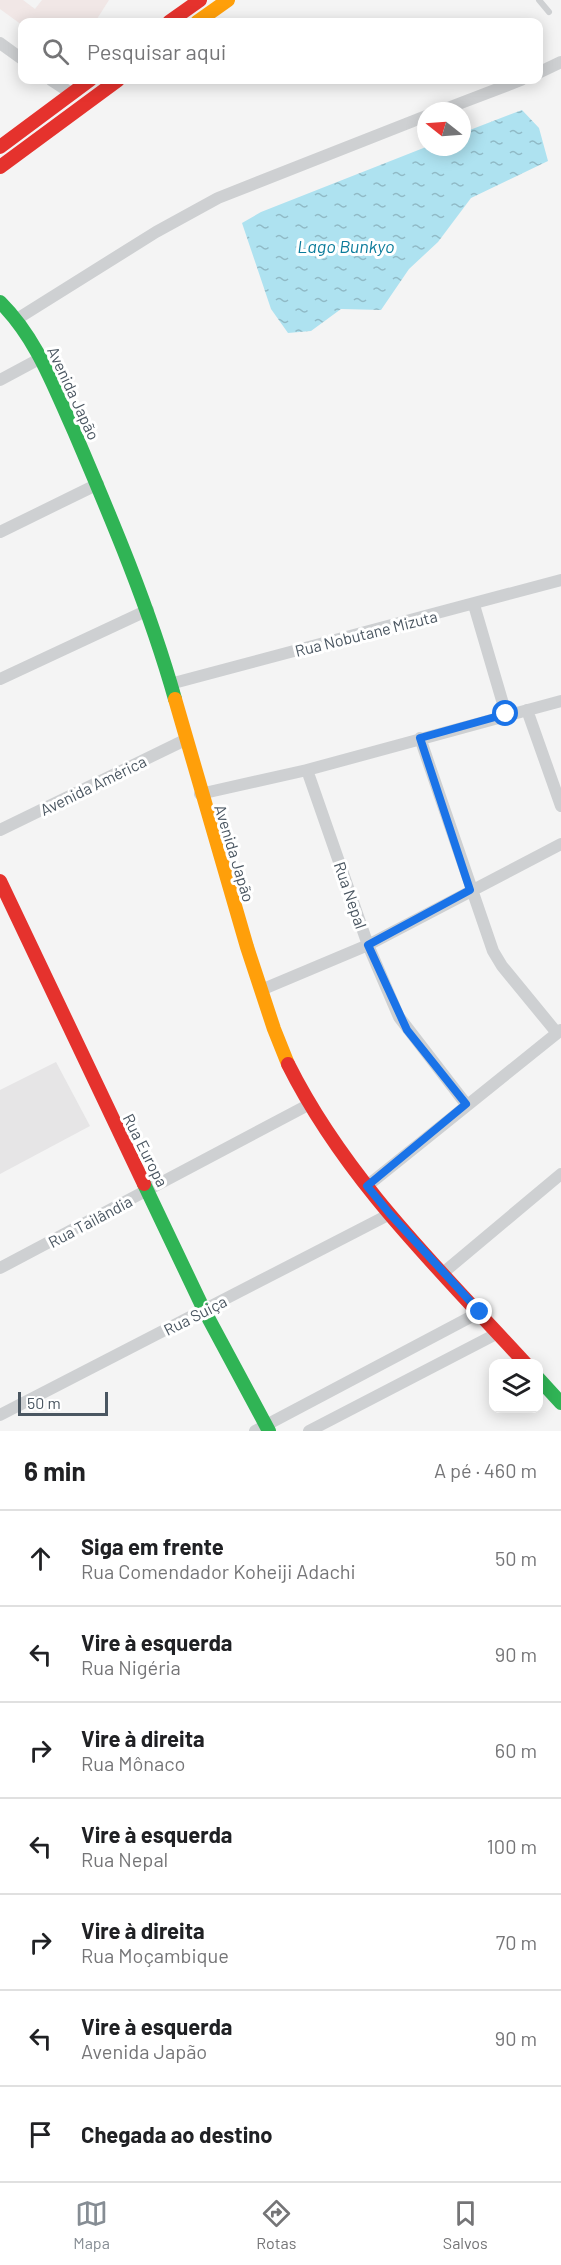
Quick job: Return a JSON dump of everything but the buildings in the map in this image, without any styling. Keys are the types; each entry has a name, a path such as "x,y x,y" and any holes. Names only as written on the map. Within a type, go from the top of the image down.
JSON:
{"main road":[{"path":"175,18 200,0"},
{"path":"203,18 228,0"},
{"path":"0,147 84,84"},
{"path":"0,167 113,84"},
{"path":"0,294 15,316"},
{"name":"Avenida Japão","path":"0,302 15,316 40,358 98,484 148,610 200,794 261,990 283,1055 308,1106 336,1149 390,1214 521,1359"},
{"name":"Rua Europa","path":"0,881 263,1429"},
{"path":"543,1383 561,1403"}],"street":[{"path":"0,43 18,56"},
{"path":"543,71 561,62"},
{"path":"57,84 71,93"},
{"path":"464,102 511,84"},
{"path":"15,316 218,198 417,120"},
{"path":"0,380 40,358"},
{"path":"0,532 98,484"},
{"name":"Rua Nobutane Mizuta","path":"170,684 561,580"},
{"path":"474,605 506,714"},
{"path":"0,679 148,610"},
{"path":"200,794 307,770 506,714 561,701"},
{"path":"527,710 561,806"},
{"path":"367,1186 466,1104 559,1032 502,966 493,951 470,890 420,738"},
{"name":"Avenida América","path":"0,830 185,740"},
{"name":"Rua Nepal","path":"307,770 368,945 407,1030 466,1104"},
{"path":"261,990 368,945 561,844"},
{"name":"Rua Tailândia","path":"0,1268 308,1106"},
{"path":"444,1272 561,1174"},
{"name":"Rua Suiça","path":"0,1415 390,1214"},
{"path":"263,1429 480,1312"},
{"path":"309,1431 498,1333"}],"lane":[{"path":"539,0 549,12"}],"shaded area":[{"path":"0,0 23,0 35,9 42,0 109,0 98,18 18,18 18,22 0,9"},
{"path":"56,1062 90,1126 0,1174 0,1090"}],"water":[{"name":"Lago Bunkyo","path":"522,110 539,128 548,161 471,198 438,242 409,269 381,310 341,309 311,331 288,333 271,309 242,223 261,212 417,151 417,156 471,156 471,130"}],"traffic: fast":[{"path":"0,302 13,316 34,347 74,431 142,597 175,699"},
{"path":"144,1184 204,1310 269,1431"},
{"path":"543,1383 561,1403"}],"traffic: slow":[{"path":"203,18 228,0"},
{"path":"175,699 247,947 288,1064"}],"traffic: jam":[{"path":"175,18 200,0"},
{"path":"0,147 85,84"},
{"path":"0,167 113,84"},
{"path":"0,881 144,1184"},
{"path":"288,1064 311,1106 366,1185 428,1258 521,1359"}],"route":[{"path":"480,1312 367,1186 466,1104 407,1030 399,1017 368,945 470,890 420,738 506,714"}]}
